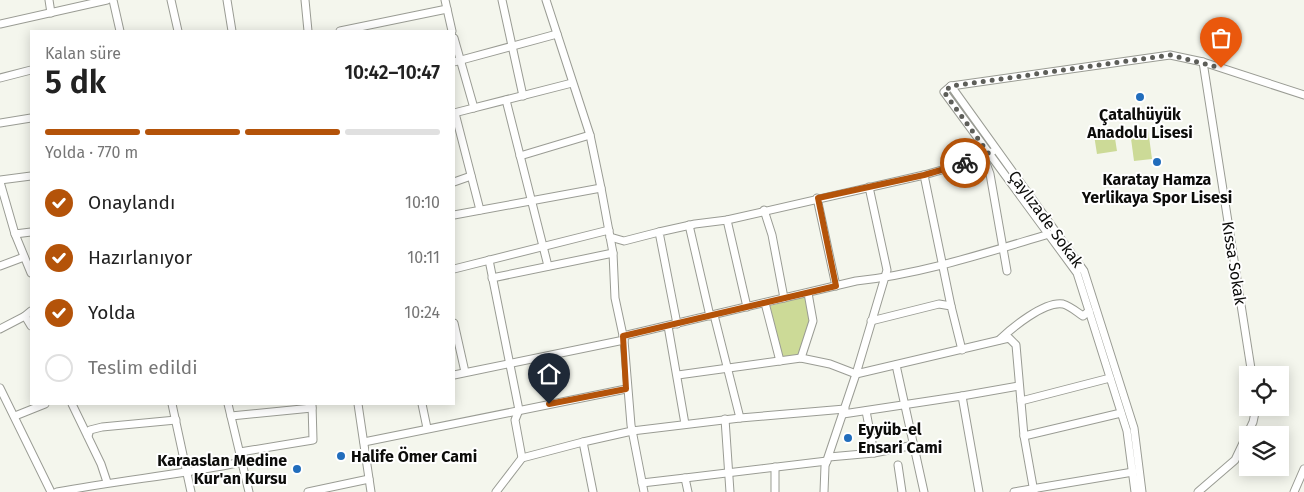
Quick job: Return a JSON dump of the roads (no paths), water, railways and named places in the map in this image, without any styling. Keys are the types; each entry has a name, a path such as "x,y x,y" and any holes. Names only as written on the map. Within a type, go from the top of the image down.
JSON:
{"street":[{"path":"49,0 51,13"},
{"path":"0,24 107,0"},
{"path":"114,0 119,30"},
{"path":"171,0 178,30"},
{"path":"227,0 232,30"},
{"path":"305,0 308,30"},
{"path":"445,0 452,30"},
{"path":"502,0 511,46 524,96"},
{"path":"546,0 590,134 601,188 613,253 615,298 623,338 626,389 644,492"},
{"path":"350,30 447,9"},
{"path":"457,61 557,34"},
{"path":"455,46 457,61 474,108"},
{"path":"951,86 1162,56 1179,56 1304,95"},
{"name":"Kıssa Sokak","path":"1203,62 1251,366"},
{"path":"0,78 30,70"},
{"path":"455,113 572,83"},
{"name":"Çaylızade Sokak","path":"1135,492 1129,440 1074,267 987,156 944,92 951,86 1084,271 1134,428 1142,492"},
{"path":"506,100 548,266"},
{"path":"455,117 480,210"},
{"path":"0,123 30,118"},
{"path":"520,156 590,134"},
{"path":"455,269 544,245 610,234 624,241 688,225 727,220 764,210 924,175 987,156 996,149"},
{"path":"987,156 1001,248 1007,272"},
{"path":"924,175 962,350"},
{"path":"30,176 0,181 15,234 30,272"},
{"path":"455,182 471,176"},
{"path":"824,492 823,478 828,459 888,270 869,187"},
{"path":"455,215 601,188"},
{"path":"818,198 836,286"},
{"path":"764,210 772,235 784,298"},
{"path":"727,220 747,308"},
{"path":"688,225 740,418"},
{"path":"15,234 30,232"},
{"path":"659,232 677,324"},
{"path":"455,375 623,338 856,281 886,278 943,265 1049,234"},
{"path":"492,278 613,253"},
{"path":"0,266 24,257"},
{"path":"488,260 520,410 515,420 522,458"},
{"path":"801,358 813,321 808,293"},
{"path":"765,303 780,361"},
{"path":"871,320 939,304 951,306"},
{"path":"998,341 1023,319 1057,304 1065,305 1083,316 1089,311"},
{"path":"0,329 28,314"},
{"path":"668,326 685,424"},
{"path":"455,328 465,372"},
{"path":"678,375 801,358 856,374 1009,338 1016,345 1024,436 1034,490"},
{"path":"896,365 924,491 916,492"},
{"path":"1021,401 1110,378"},
{"path":"496,492 522,458 632,430 725,419 844,412 905,406 1019,386"},
{"path":"0,388 51,492"},
{"path":"364,442 626,389"},
{"path":"962,396 979,492"},
{"path":"15,416 42,405"},
{"path":"72,405 101,464 107,482"},
{"path":"172,405 191,492"},
{"path":"228,405 250,492"},
{"path":"358,405 371,492"},
{"path":"422,405 427,428"},
{"path":"231,416 312,406 313,440 240,452"},
{"path":"866,410 874,453"},
{"path":"1024,436 1121,413"},
{"path":"1198,492 1235,460 1254,416"},
{"path":"725,419 730,492"},
{"path":"88,436 90,430 102,427 176,420"},
{"path":"583,442 594,492"},
{"path":"642,483 775,467 874,453 914,445"},
{"path":"57,492 107,482 187,473 242,462"},
{"path":"898,465 902,492"},
{"path":"775,467 775,492"},
{"path":"1294,492 1304,469"},
{"path":"1014,492 1133,472"},
{"path":"685,478 688,492"},
{"path":"308,492 369,479"}],"place":[{"name":"Çatalhüyük Anadolu Lisesi","path":"1140,97"},
{"name":"Karatay Hamza Yerlikaya Spor Lisesi","path":"1157,162"},
{"name":"Eyyüb-el Ensari Cami","path":"848,438"},
{"name":"Halife Ömer Cami","path":"341,456"},
{"name":"Karaaslan Medine Kur'an Kursu","path":"297,469"}]}
